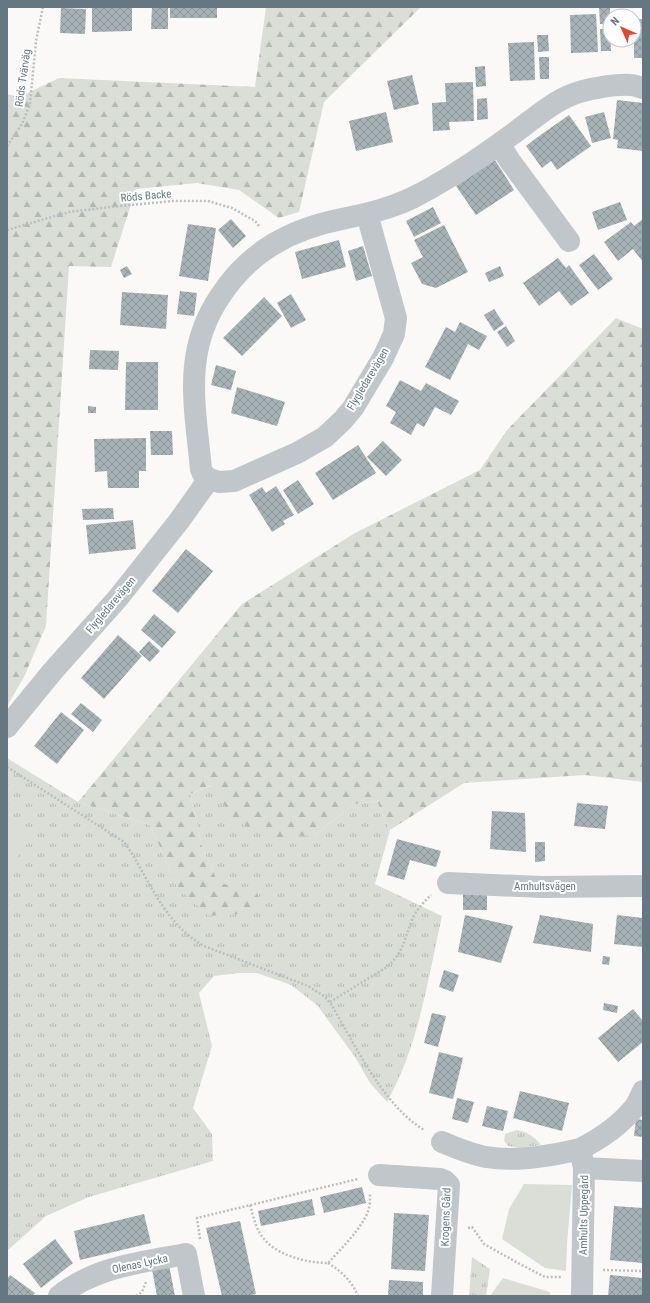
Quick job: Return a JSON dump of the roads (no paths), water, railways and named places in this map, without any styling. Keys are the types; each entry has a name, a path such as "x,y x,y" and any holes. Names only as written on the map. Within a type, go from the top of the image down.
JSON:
{"street":[{"path":"209,478 203,474 201,469 193,391 194,362 206,319 220,295 235,275 273,244 300,230 367,214 396,205 430,189 500,144 550,107 571,95 597,88 630,85 643,88"},
{"path":"500,144 510,161 569,241"},
{"name":"Flygledarevägen","path":"7,727 52,672 118,598 179,521 209,478 219,482 234,481 296,453 320,441 343,420 353,408 394,334 396,318 367,214"},
{"name":"Amhultsvägen","path":"448,884 542,888 643,886"},
{"path":"442,1142 463,1151 493,1158 512,1159 550,1155 582,1158 595,1141 635,1107 643,1091"},
{"name":"Amhults Uppegård","path":"588,1281 582,1158 643,1171"},
{"name":"Krogens Gård","path":"373,1176 440,1179 449,1185 442,1296"},
{"name":"Olenas Lycka","path":"58,1296 78,1282 97,1274 139,1263 186,1254 194,1296"}]}
